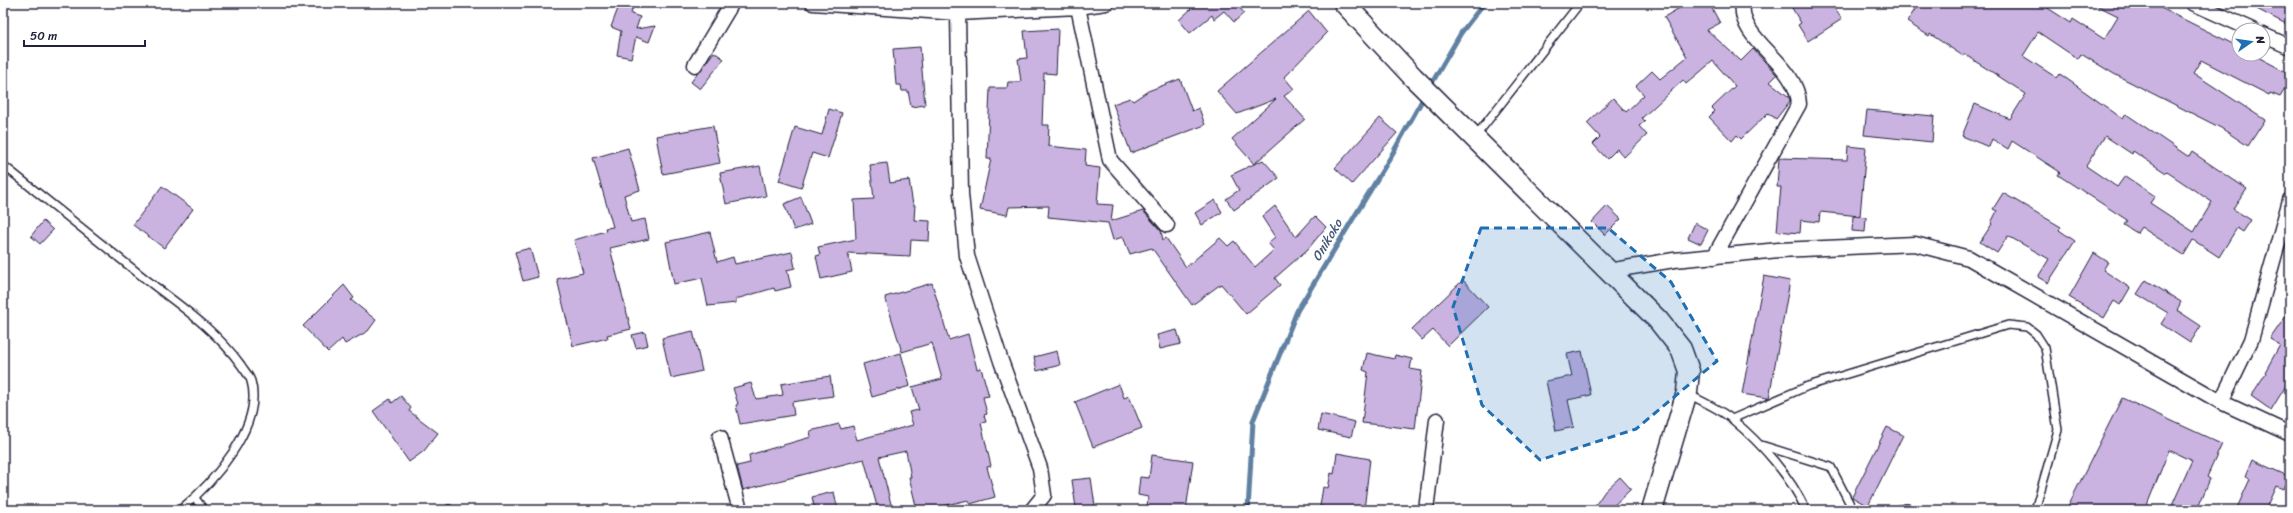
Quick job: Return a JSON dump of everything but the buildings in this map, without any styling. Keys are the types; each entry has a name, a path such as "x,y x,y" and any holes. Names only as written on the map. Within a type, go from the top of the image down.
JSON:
{"main road":[{"path":"1344,3 1413,77 1473,138 1658,320 1681,349 1689,371 1686,392 1652,510"}],"street":[{"path":"695,65 732,3"},
{"path":"813,3 958,13 1048,6 1078,7 1106,3"},
{"path":"1714,257 1798,104 1797,89 1789,74 1746,26 1742,13 1743,3"},
{"path":"2193,3 2235,22"},
{"path":"1078,7 1110,160 1167,225"},
{"path":"958,13 960,194 967,256 1001,361 1040,468 1044,495 1032,510"},
{"path":"2271,39 2290,47"},
{"path":"2221,402 2251,340 2290,200"},
{"path":"1608,271 1779,250 1915,244 1969,258 2221,402 2290,434"},
{"path":"1426,510 1437,420"},
{"path":"720,437 740,510"}],"lane":[{"path":"1473,138 1580,3"},
{"path":"3,165 189,311 221,340 251,380 253,397 250,417 244,434 235,449 195,498 180,510"},
{"path":"1732,419 1808,386 2008,325 2027,327 2036,334 2045,348 2058,430 2035,510"},
{"path":"1686,392 1732,419 1761,445 1798,493 1806,510"},
{"path":"1761,445 1831,467 1853,510"},
{"path":"195,498 204,510"},
{"path":"1897,510 1907,508 1911,510"}],"highlighted area":[{"path":"1481,228 1608,228 1671,282 1717,361 1636,429 1540,460 1482,405 1453,307"}],"waterway":[{"name":"Onikoko","path":"1429,88 1461,33 1484,3"},
{"name":"Onikoko","path":"1248,510 1253,421 1297,311 1390,158 1425,95"}]}
